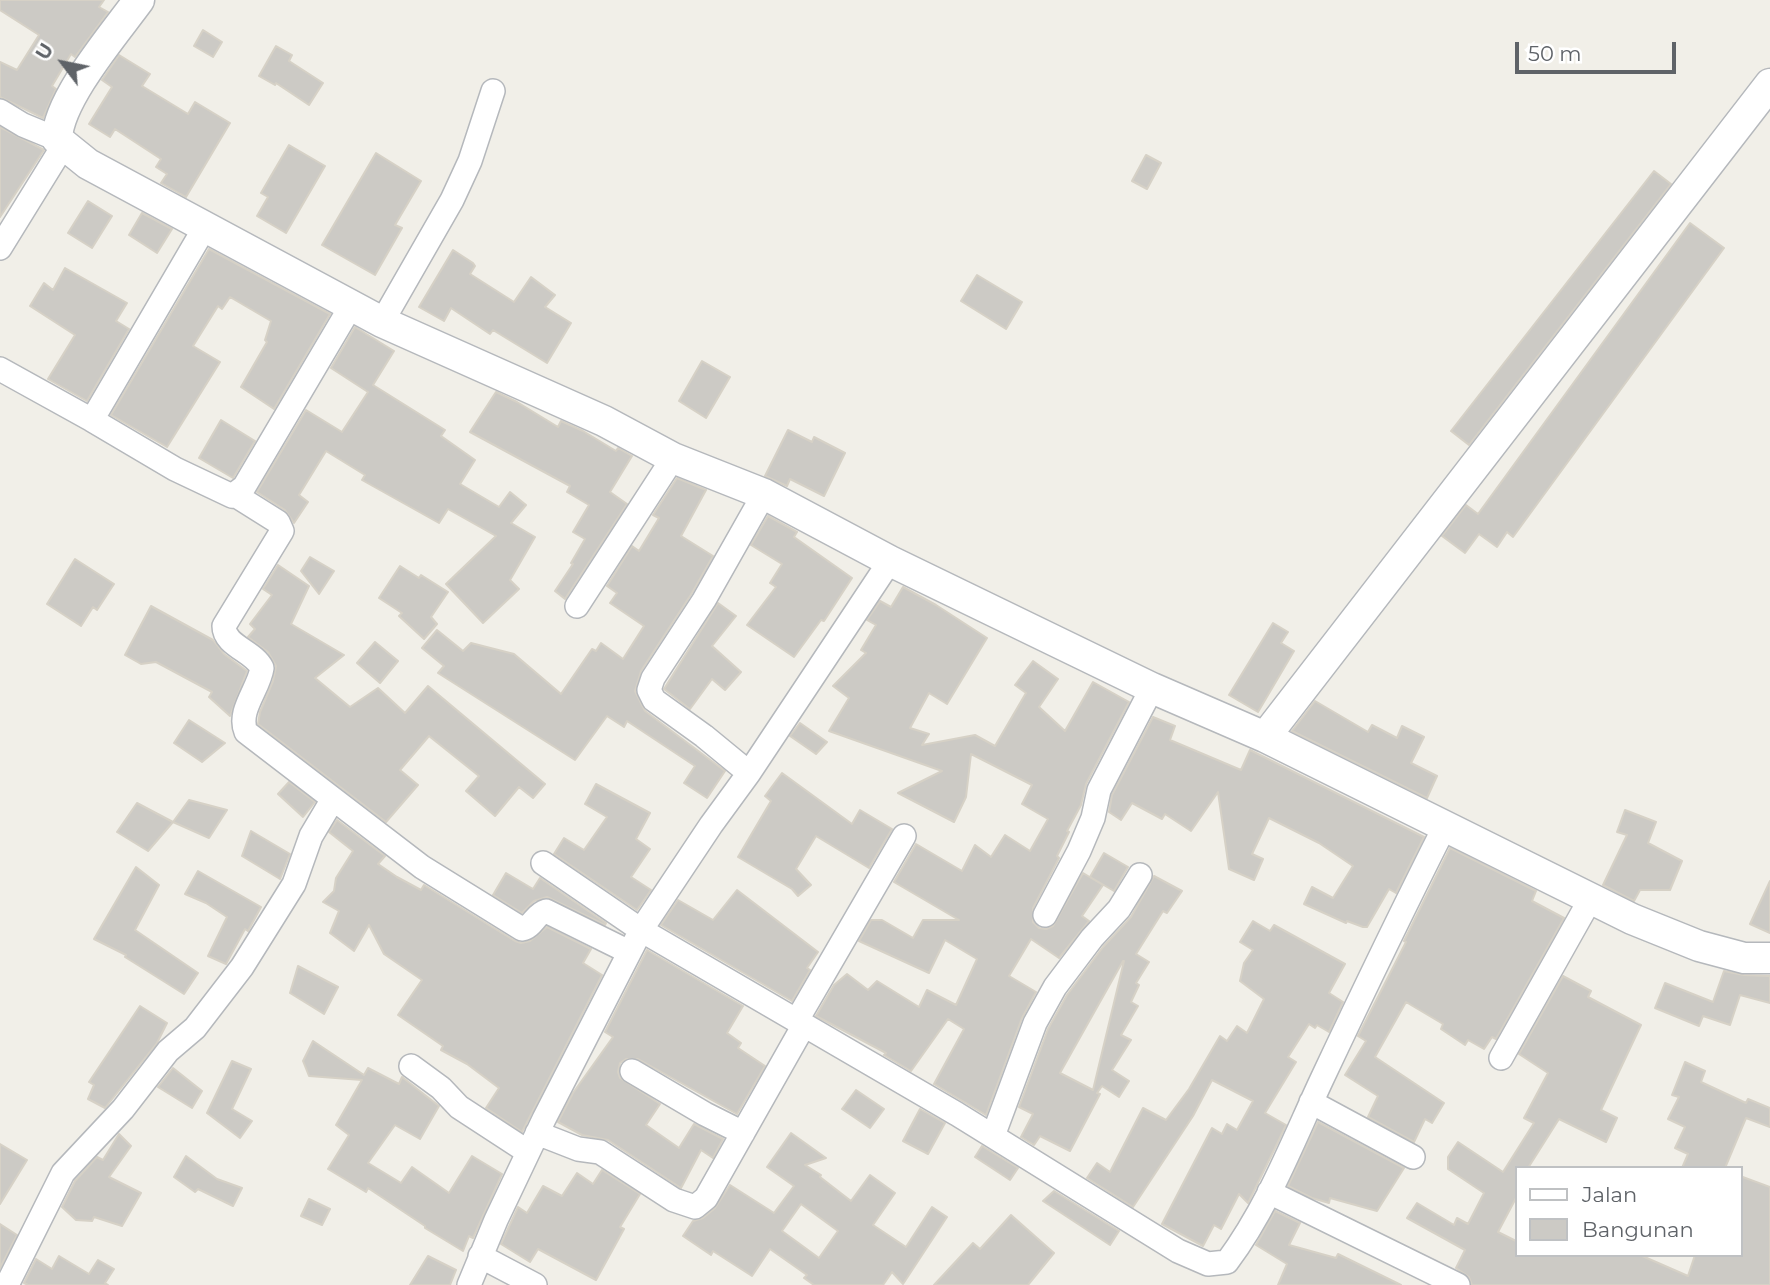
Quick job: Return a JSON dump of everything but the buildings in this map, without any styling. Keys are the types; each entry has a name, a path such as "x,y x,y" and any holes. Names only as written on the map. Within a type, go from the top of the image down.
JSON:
{"street":[{"path":"0,248 8,218 60,143 57,129 68,102 139,0"},
{"path":"1265,737 1770,85"},
{"path":"382,322 452,200 470,161 494,90"},
{"path":"0,111 60,143 88,164 382,322 604,421 673,458 764,494 890,561 1152,688 1265,737 1633,919 1699,946 1744,958 1770,958"},
{"path":"92,419 205,227"},
{"path":"235,495 244,487 351,306"},
{"path":"0,369 92,419 175,469 228,495 235,495 278,522 282,531 225,626 227,637 256,659 262,668 245,713 243,727 249,736 422,867 522,929 546,911 629,952"},
{"path":"577,606 673,458"},
{"path":"749,773 704,736 653,700 649,690 659,668 704,600 764,494"},
{"path":"469,1285 533,1142 641,930 890,561"},
{"path":"1045,915 1079,851 1093,818 1099,790 1152,688"},
{"path":"7,1285 63,1173 123,1109 168,1051 195,1028 242,967 294,884 311,836 333,799"},
{"path":"543,863 641,930 993,1136 1178,1251 1208,1264 1227,1262 1247,1236 1380,955 1446,825"},
{"path":"411,1066 442,1088 459,1107 533,1142 600,1152 674,1200 695,1207 706,1198 743,1133 800,1023 904,836"},
{"path":"993,1136 1021,1056 1041,1011 1055,987 1092,938 1119,909 1140,875"},
{"path":"1501,1058 1591,898"},
{"path":"632,1070 705,1114 743,1133"},
{"path":"1311,1102 1413,1157"},
{"path":"1269,1192 1458,1285"},
{"path":"480,1256 536,1285"}]}
